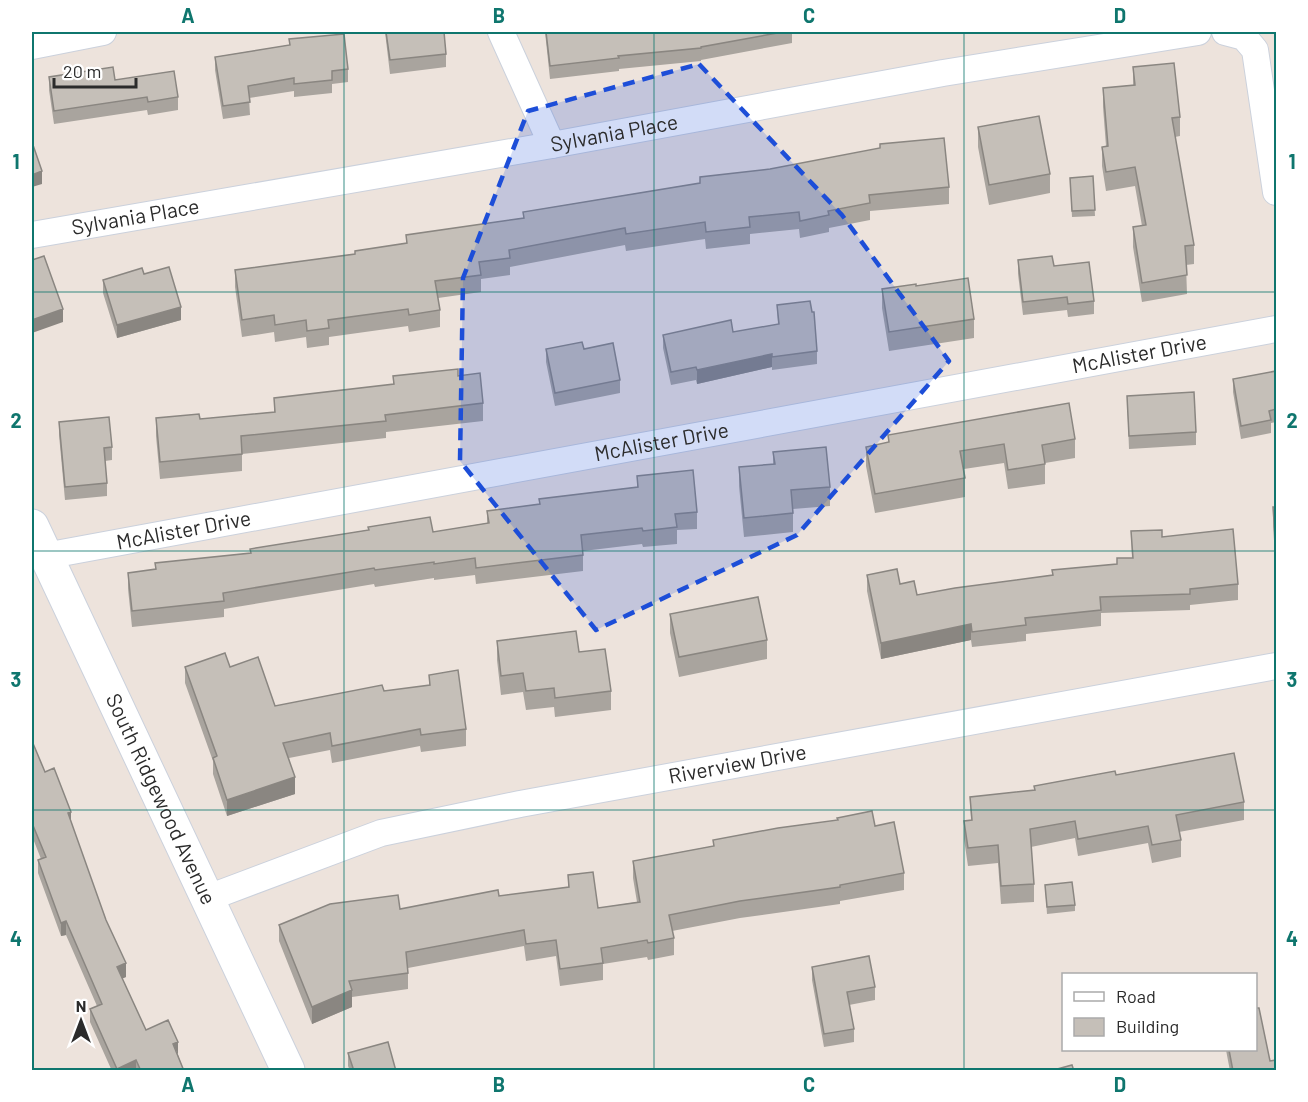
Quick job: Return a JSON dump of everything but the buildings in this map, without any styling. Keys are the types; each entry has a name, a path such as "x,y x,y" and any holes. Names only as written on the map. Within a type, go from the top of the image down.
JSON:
{"street":[{"path":"32,46 103,32"},
{"path":"501,32 552,145"},
{"name":"Sylvania Place","path":"32,235 552,145 943,73 1198,32"},
{"path":"1225,32 1244,37 1255,50 1276,184"},
{"name":"McAlister Drive","path":"45,556 1276,329"},
{"name":"South Ridgewood Avenue","path":"32,526 288,1071"},
{"name":"Riverview Drive","path":"207,898 381,833 520,804 1276,666"}],"highlighted area":[{"path":"699,64 842,215 949,361 797,535 596,630 460,461 463,278 528,111"}]}
